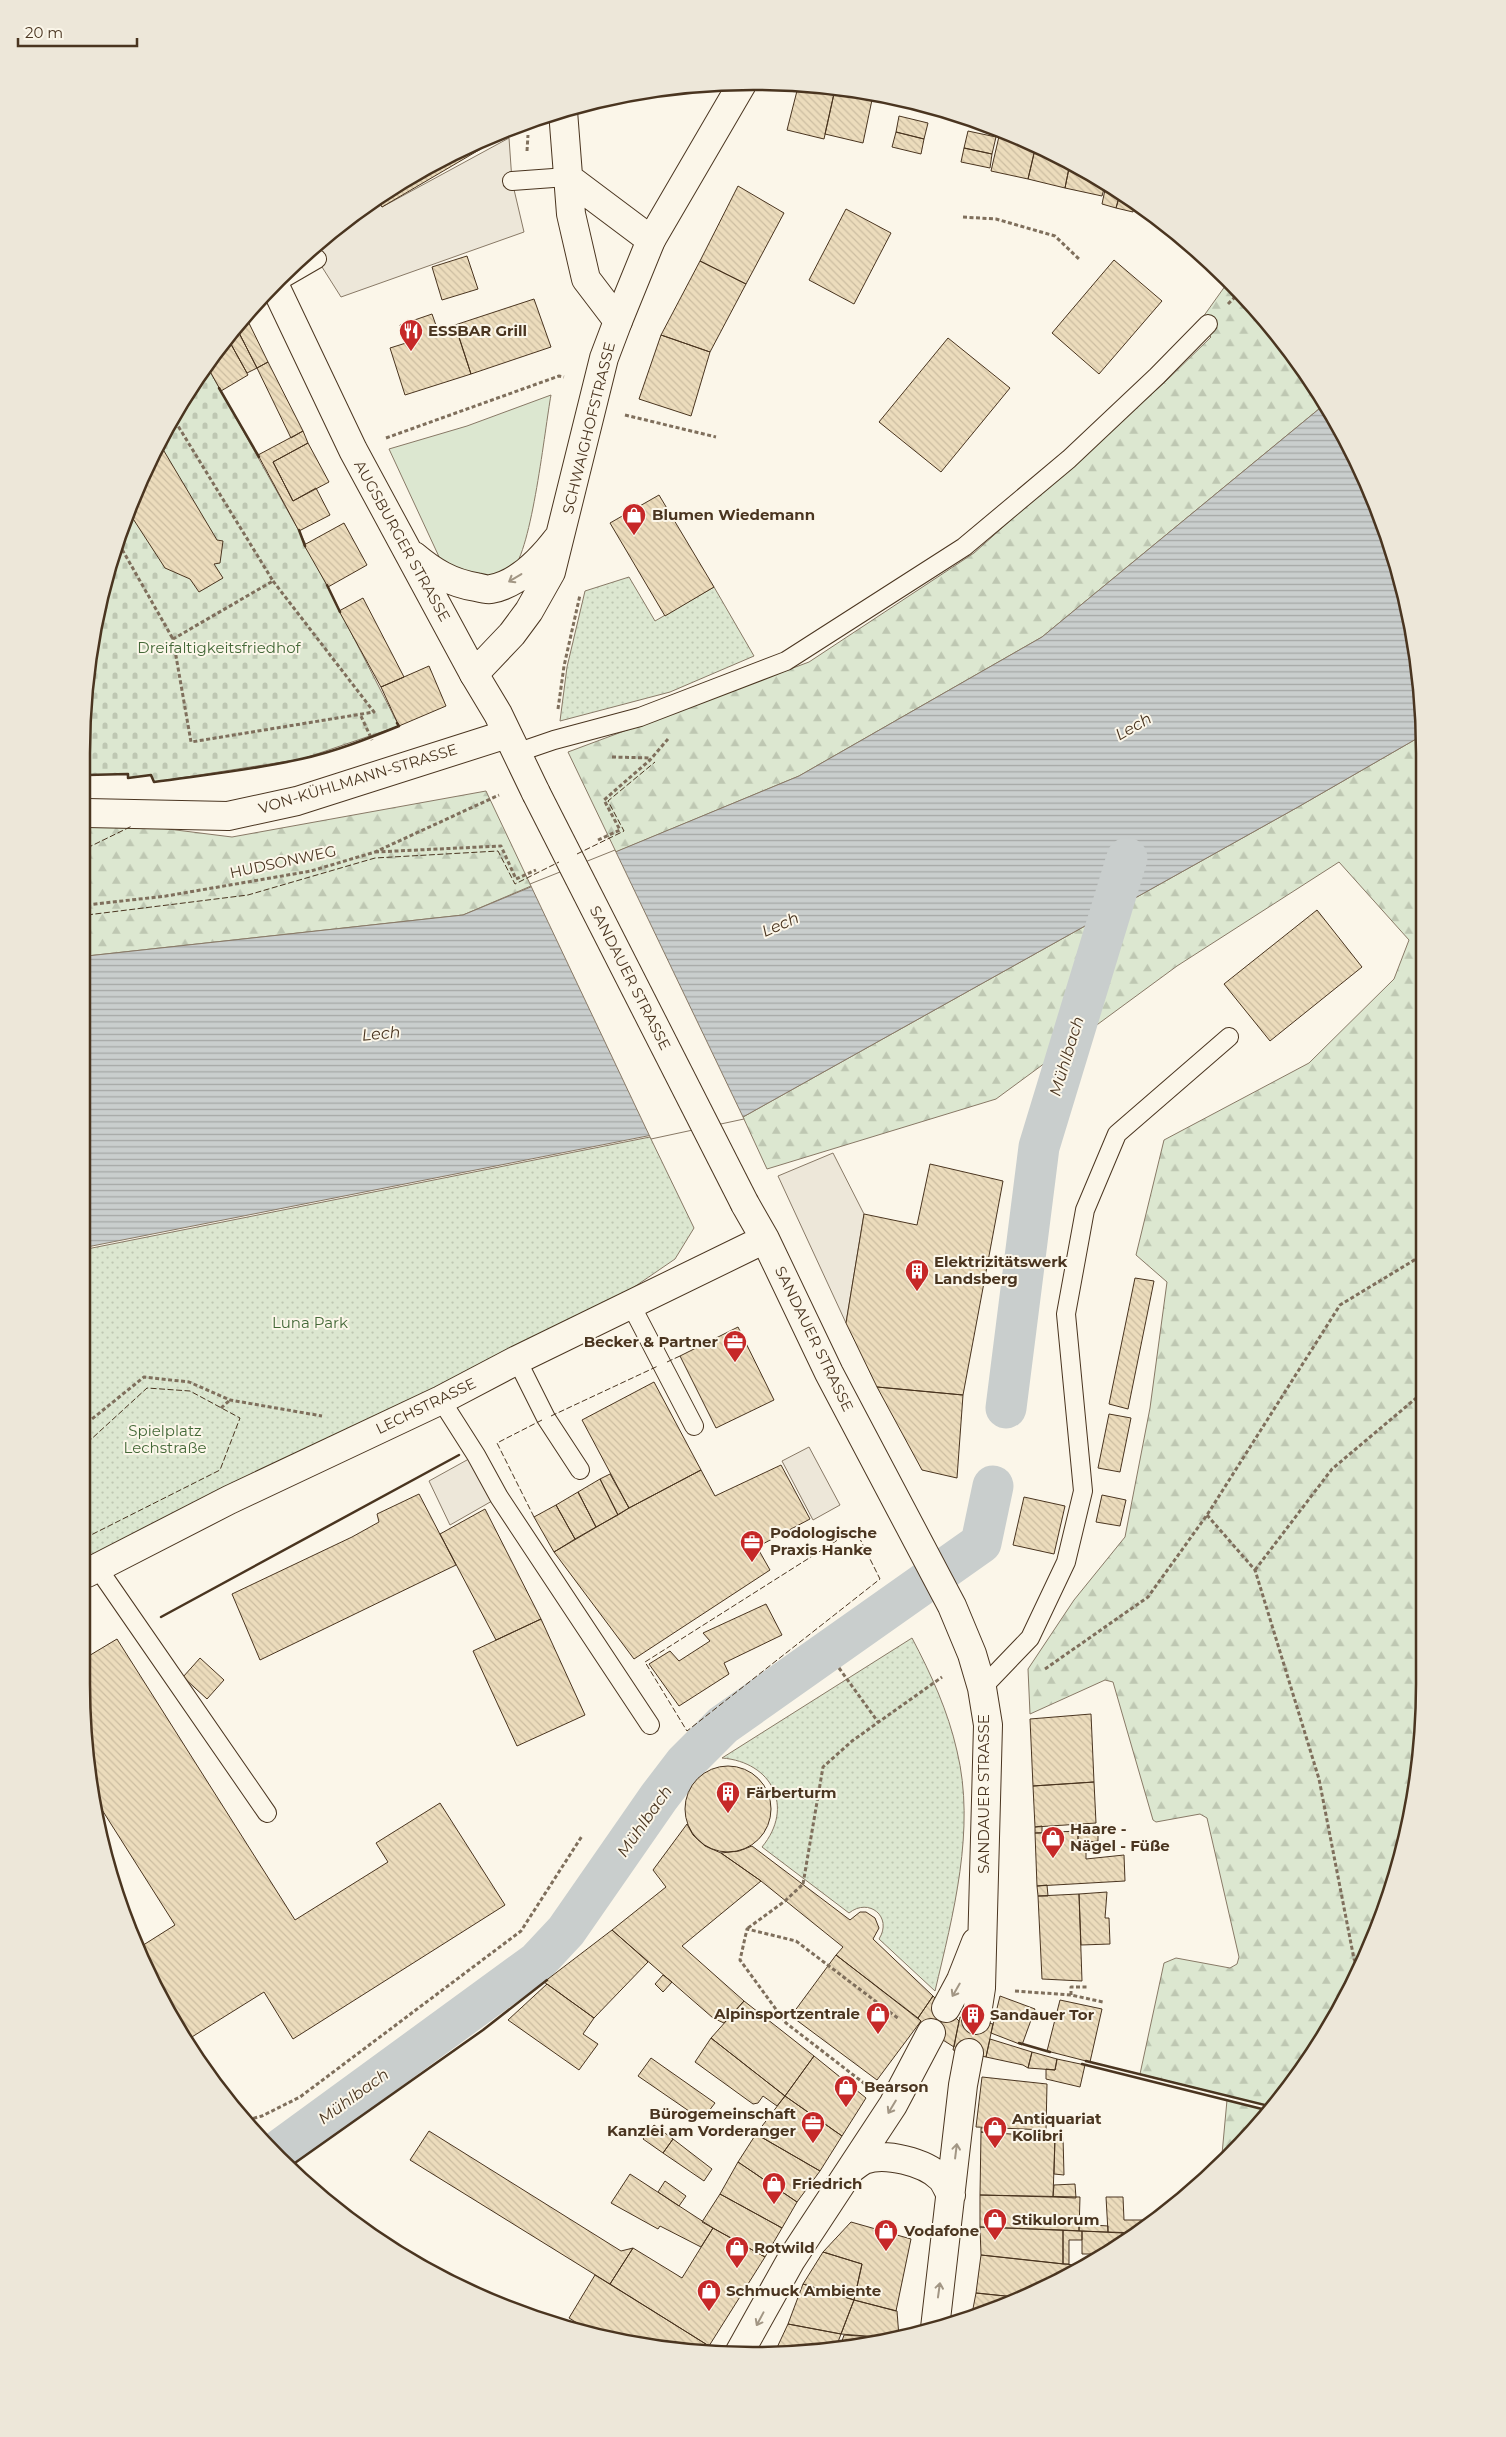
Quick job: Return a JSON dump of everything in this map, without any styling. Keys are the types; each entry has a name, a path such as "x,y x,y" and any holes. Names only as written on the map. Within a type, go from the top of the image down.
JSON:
{"street":[{"name":"SCHWAIGHOFSTRASSE","path":"474,674 512,634 529,611 551,572 598,385 618,321 651,240 738,90"},
{"path":"563,118 571,214 586,278 618,321"},
{"path":"567,177 651,240"},
{"name":"AUGSBURGER STRASSE","path":"277,291 353,450 522,767"},
{"name":"SCHWAIGHOFSTRASSE","path":"407,550 432,571 459,584 490,590 514,580 542,558 562,533"},
{"name":"VON-KÜHLMANN-STRASSE","path":"90,813 228,816 297,801 522,767"},
{"name":"SANDAUER STRASSE","path":"522,767 745,1204 765,1239 829,1373 908,1519 952,1606 972,1654 982,1688 988,1724 982,1988 976,2020"},
{"name":"LECHSTRASSE","path":"92,1570 229,1500 441,1400 516,1360 765,1239"},
{"name":"SANDAUER STRASSE","path":"946,2008 962,1980 973,1952 983,1911"},
{"path":"743,2347 791,2260 893,2105 919,2029"},
{"path":"936,2321 963,2085 969,2054"},
{"path":"851,2169 864,2160 882,2158 905,2161 926,2168 941,2178 951,2195"}],"lane":[{"path":"512,180 567,177"},
{"path":"301,268 317,259"},
{"path":"522,767 554,740 640,717 786,660 964,547 1069,459 1157,376 1208,324"},
{"path":"982,1688 1030,1638 1066,1562 1083,1491 1066,1314 1085,1210 1117,1134 1229,1037"},
{"path":"631,1305 694,1426"},
{"path":"516,1360 546,1418 580,1470"},
{"path":"441,1400 499,1497 650,1725"},
{"path":"92,1570 266,1813"}],"path":[{"path":"963,217 996,219 1055,236 1079,259"},
{"path":"353,450 559,376 598,385"},
{"path":"646,420 716,437"},
{"path":"123,549 173,639 191,742 374,712 273,581 178,424"},
{"path":"173,639 273,581"},
{"name":"HUDSONWEG","path":"90,905 166,896 311,871 375,852 522,767"},
{"path":"1039,1673 1148,1597 1207,1516 1340,1305 1416,1259"},
{"path":"90,1421 144,1377 189,1382 230,1400 325,1416"},
{"path":"1254,1570 1332,1469 1416,1397"},
{"path":"221,1408 230,1400"},
{"path":"1207,1516 1254,1570 1319,1778 1355,1962"},
{"path":"893,2105 786,2023 740,1960 747,1929 785,1901 803,1884 823,1767 878,1722 972,1654"},
{"path":"839,1668 878,1722"},
{"path":"253,2118 262,2116 300,2097 521,1931 582,1836"},
{"path":"747,1929 796,1941 919,2029"},
{"path":"1071,1995 1071,1987 1088,1987"},
{"path":"982,1988 1071,1995 1103,2002"}],"green space":[{"path":"1225,287 1279,349 1319,409 1042,637 799,776 616,852 568,752 809,662 974,553 1165,382 1211,337 1198,324"},
{"name":"Dreifaltigkeitsfriedhof","path":"211,373 299,531 399,726 302,759 154,782 150,775 128,778 127,774 90,775 91,710 103,624 125,540 140,499 179,421"},
{"path":"551,395 537,487 526,539 512,570 485,584 441,561 389,449 467,426"},
{"path":"629,577 655,621 714,587 754,656 670,692 560,721 567,667 585,591"},
{"path":"1416,739 1415,1727 1403,1813 1381,1897 1366,1938 1348,1977 1327,2015 1304,2052 1265,2105 1140,2074 1164,1963 1176,1958 1230,1968 1237,1964 1239,1957 1207,1818 1200,1814 1156,1822 1153,1820 1113,1682 1105,1680 1030,1714 1028,1669 1074,1600 1125,1537 1150,1408 1167,1282 1136,1255 1164,1140 1309,1063 1394,979 1409,940 1339,862 1177,966 996,1099 767,1169 743,1117"},
{"path":"486,791 531,886 463,915 90,956 90,821 104,821 232,837"},
{"name":"Luna Park","path":"650,1137 694,1228 675,1259 621,1296 433,1394 90,1557 90,1248"},
{"path":"912,1638 944,1707 953,1736 962,1781 964,1811 960,1872 949,1932 935,1991 879,1939 883,1931 883,1923 877,1912 871,1908 864,1907 849,1913 762,1847 772,1832 777,1817 777,1802 773,1789 765,1777 754,1768 739,1761 722,1758"},
{"path":"1227,2100 1261,2109 1251,2121 1222,2153"}],"shaded area":[{"path":"509,138 512,181 524,232 341,297 315,256 349,227 381,205 382,207"},
{"path":"833,1153 864,1214 846,1323 778,1176"},
{"path":"809,1447 840,1505 813,1520 782,1461"},
{"path":"476,1455 499,1497 450,1525 429,1481"}],"water":[{"name":"Lech","path":"1319,409 1348,460 1366,499 1381,540 1403,624 1415,710 1416,739 743,1117 90,1246 90,956 463,915 799,776 1042,637"}],"pier":[{"path":"615,850 744,1119 651,1139 530,884"}],"building":[{"path":"797,91 834,95 824,139 787,130"},
{"path":"834,95 872,101 863,143 825,134"},
{"path":"899,116 928,123 924,139 896,132"},
{"path":"968,131 996,137 992,154 964,148"},
{"path":"896,132 924,139 921,154 892,147"},
{"path":"999,137 1034,153 1028,179 991,171"},
{"path":"485,146 382,207 381,205 422,179"},
{"path":"964,148 992,154 990,168 961,162"},
{"path":"1034,153 1069,170 1065,188 1028,179"},
{"path":"1069,170 1103,191 1102,196 1065,188"},
{"path":"738,186 784,213 746,284 700,261"},
{"path":"1105,192 1118,200 1116,208 1102,204"},
{"path":"1118,200 1133,211 1133,212 1116,208"},
{"path":"846,209 891,233 854,304 809,280"},
{"path":"467,256 478,289 442,300 432,267"},
{"path":"1114,260 1162,301 1099,374 1052,333"},
{"path":"700,261 746,284 710,352 661,335"},
{"path":"534,299 551,347 471,374 455,325"},
{"path":"432,314 438,331 455,325 471,374 405,395 390,348 406,343 400,325"},
{"path":"249,323 268,362 257,368 240,334"},
{"path":"240,334 257,368 247,373 231,344"},
{"path":"661,335 710,352 691,416 639,399"},
{"path":"948,338 1010,388 941,472 879,422"},
{"path":"231,344 248,375 221,391 211,373"},
{"path":"268,362 303,431 291,438 257,368"},
{"path":"303,431 308,443 273,462 293,501 316,488 330,515 299,531 258,455"},
{"path":"308,443 329,482 293,501 273,462"},
{"path":"163,450 217,540 223,541 220,563 214,564 223,578 199,592 190,579 165,568 133,518"},
{"path":"659,495 714,587 665,616 610,523"},
{"path":"344,523 367,565 328,587 304,545"},
{"path":"363,598 404,677 381,687 339,611"},
{"path":"429,666 446,706 399,726 381,687"},
{"path":"1317,910 1362,967 1270,1041 1224,984"},
{"name":"Elektrizitätswerk Landsberg","path":"930,1164 1003,1181 963,1395 877,1387 846,1323 864,1214 917,1225"},
{"path":"1135,1278 1154,1281 1128,1409 1109,1404"},
{"path":"738,1327 774,1400 716,1428 680,1356"},
{"path":"654,1382 701,1470 629,1508 582,1420"},
{"path":"877,1387 963,1395 957,1478 922,1470"},
{"path":"1109,1414 1131,1418 1120,1472 1098,1468"},
{"path":"781,1465 810,1519 757,1547 770,1570 634,1659 554,1552 629,1508 701,1470 715,1496"},
{"path":"610,1474 629,1508 618,1515 600,1479"},
{"path":"600,1479 618,1515 596,1527 578,1492"},
{"path":"578,1492 596,1527 575,1539 556,1505"},
{"path":"419,1494 456,1565 260,1660 232,1594 352,1537 379,1522 377,1514"},
{"path":"1102,1495 1126,1500 1120,1526 1096,1522"},
{"path":"1024,1497 1065,1506 1054,1554 1013,1545"},
{"path":"556,1505 575,1539 554,1552 534,1517"},
{"path":"485,1509 541,1619 496,1640 440,1534"},
{"path":"766,1604 782,1635 724,1663 729,1674 679,1706 649,1664 670,1651 679,1661 710,1641 703,1633"},
{"path":"541,1619 585,1715 517,1746 473,1651"},
{"path":"117,1639 295,1920 388,1862 376,1843 440,1803 505,1905 293,2039 264,1992 192,2037 158,1977 143,1945 175,1925 103,1811 91,1727 90,1655"},
{"path":"200,1658 224,1680 207,1699 183,1677"},
{"path":"1091,1714 1094,1782 1033,1786 1030,1719"},
{"name":"Färberturm","path":"728,1766 745,1769 759,1778 768,1792 771,1809 768,1826 759,1840 745,1849 728,1852 711,1849 697,1840 688,1826 685,1809 688,1792 697,1778 711,1769"},
{"path":"1094,1782 1096,1823 1035,1827 1033,1786"},
{"path":"687,1824 693,1835 705,1846 721,1853 761,1881 682,1946 744,2001 724,2023 713,2018 612,1930 666,1887 653,1870"},
{"path":"1042,1826 1042,1833 1035,1833 1035,1827"},
{"path":"1098,1829 1098,1841 1078,1843 1078,1831"},
{"path":"1078,1831 1078,1843 1086,1842 1086,1859 1124,1855 1125,1881 1037,1886 1035,1833"},
{"path":"752,1846 850,1920 860,1912 866,1912 875,1918 879,1928 873,1939 933,1996 918,2018 836,1955 843,1947 761,1881 721,1853 739,1851"},
{"path":"1047,1885 1048,1896 1038,1896 1037,1886"},
{"path":"1107,1892 1105,1918 1109,1918 1110,1944 1081,1945 1079,1894"},
{"path":"1079,1894 1082,1981 1042,1979 1038,1896"},
{"path":"612,1930 648,1962 594,2018 544,1982"},
{"path":"836,1955 921,2021 877,2080 791,2016"},
{"path":"663,1975 672,1982 663,1992 655,1984"},
{"path":"547,1984 594,2018 583,2034 598,2044 579,2070 508,2020"},
{"path":"933,1996 959,2021 954,2047 919,2025 921,2021 918,2018"},
{"path":"1000,1996 1035,2009 1022,2045 991,2033"},
{"path":"1060,2000 1102,2009 1090,2062 1047,2051"},
{"path":"744,2001 814,2056 785,2096 711,2038"},
{"name":"Sandauer Tor","path":"960,2017 993,2024 986,2057 953,2050"},
{"path":"711,2038 785,2096 777,2106 763,2096 758,2103 753,2104 695,2062"},
{"path":"990,2039 1032,2052 1028,2068 1023,2065 986,2057"},
{"path":"1032,2052 1057,2059 1055,2070 1028,2068"},
{"path":"814,2056 866,2098 842,2136 785,2096"},
{"path":"651,2058 715,2103 702,2120 638,2076"},
{"path":"1057,2059 1085,2065 1080,2087 1046,2079 1046,2069 1055,2070"},
{"path":"982,2077 1047,2084 1046,2130 976,2127"},
{"path":"785,2096 842,2136 820,2171 756,2134"},
{"path":"654,2125 673,2139 663,2153 643,2139"},
{"path":"981,2128 993,2128 993,2133 981,2132"},
{"path":"429,2131 621,2251 633,2248 610,2284 410,2160"},
{"path":"981,2132 1055,2137 1053,2197 980,2195"},
{"path":"756,2134 820,2171 797,2202 738,2162"},
{"path":"1055,2137 1063,2137 1064,2175 1054,2174"},
{"path":"673,2139 712,2169 704,2181 663,2153"},
{"path":"738,2162 797,2202 782,2228 720,2194"},
{"path":"630,2174 713,2228 701,2247 660,2226 658,2229 611,2203"},
{"path":"665,2181 686,2196 679,2206 658,2192"},
{"path":"1075,2184 1076,2198 1053,2197 1054,2185"},
{"path":"720,2194 782,2228 765,2257 702,2222"},
{"path":"980,2195 1080,2197 1079,2231 980,2227"},
{"path":"1106,2197 1123,2197 1124,2220 1143,2220 1125,2233 1108,2232"},
{"path":"851,2222 911,2239 896,2311 854,2300 862,2264 823,2252"},
{"path":"1079,2224 1108,2226 1108,2232 1079,2231"},
{"path":"980,2227 1063,2230 1063,2264 981,2255"},
{"path":"713,2228 765,2257 709,2346 610,2284 633,2248 682,2278"},
{"path":"1063,2230 1082,2231 1082,2240 1069,2240 1069,2264 1063,2264"},
{"path":"1082,2231 1122,2233 1090,2254 1082,2254"},
{"path":"823,2252 862,2264 854,2300 803,2284"},
{"path":"981,2255 1072,2265 1008,2296 976,2293"},
{"path":"595,2275 709,2346 624,2334 581,2324 569,2318"},
{"path":"803,2284 854,2300 841,2334 788,2324"},
{"path":"976,2293 1008,2296 1007,2297 973,2310"},
{"path":"854,2300 897,2311 898,2330 869,2336 841,2334"},
{"path":"788,2324 841,2334 838,2341 778,2346"},
{"path":"844,2335 867,2336 842,2341"}],"waterway":[{"name":"Mühlbach","path":"1006,1408 1039,1147 1127,858"},
{"name":"Mühlbach","path":"281,2149 537,1962 566,1931 659,1797 685,1763 723,1725 981,1543 993,1486"}],"fence":[{"path":"577,854 624,831 608,801 655,762"},
{"path":"90,847 132,826"},
{"path":"90,915 248,895 375,858 498,851 515,884 559,862"},
{"path":"667,1362 680,1356"},
{"path":"551,1416 658,1366"},
{"path":"90,1440 147,1388 190,1391 240,1418 220,1470 90,1535"},
{"path":"534,1517 497,1443 542,1420"},
{"path":"855,1529 880,1579 687,1731 645,1662 855,1529"}],"wall":[{"path":"219,388 259,457"},
{"path":"299,530 305,546"},
{"path":"327,585 340,612"},
{"path":"90,775 128,774 128,778 151,775 154,782 283,763 338,749 399,726 397,723"},
{"path":"161,1617 459,1455"},
{"path":"295,2163 483,2030 547,1980"},
{"path":"1019,2043 1050,2052"},
{"path":"1086,2061 1265,2105"},
{"path":"1082,2064 1261,2109"}],"place":[{"name":"ESSBAR Grill","path":"411,352"},
{"name":"Blumen Wiedemann","path":"634,536"},
{"name":"Elektrizitätswerk Landsberg","path":"917,1292"},
{"name":"Becker & Partner","path":"735,1363"},
{"name":"Podologische Praxis Hanke","path":"752,1563"},
{"name":"Färberturm","path":"728,1814"},
{"name":"Haare - Nägel - Füße","path":"1053,1859"},
{"name":"Alpinsportzentrale","path":"878,2035"},
{"name":"Sandauer Tor","path":"973,2036"},
{"name":"Bearson","path":"846,2108"},
{"name":"Bürogemeinschaft Kanzlei am Vorderanger","path":"813,2144"},
{"name":"Antiquariat Kolibri","path":"995,2149"},
{"name":"Friedrich","path":"774,2205"},
{"name":"Stikulorum","path":"995,2241"},
{"name":"Vodafone","path":"886,2252"},
{"name":"Rotwild","path":"737,2269"},
{"name":"Schmuck Ambiente","path":"709,2312"}],"park label":[{"name":"Spielplatz Lechstraße","path":"165,1440"}]}
